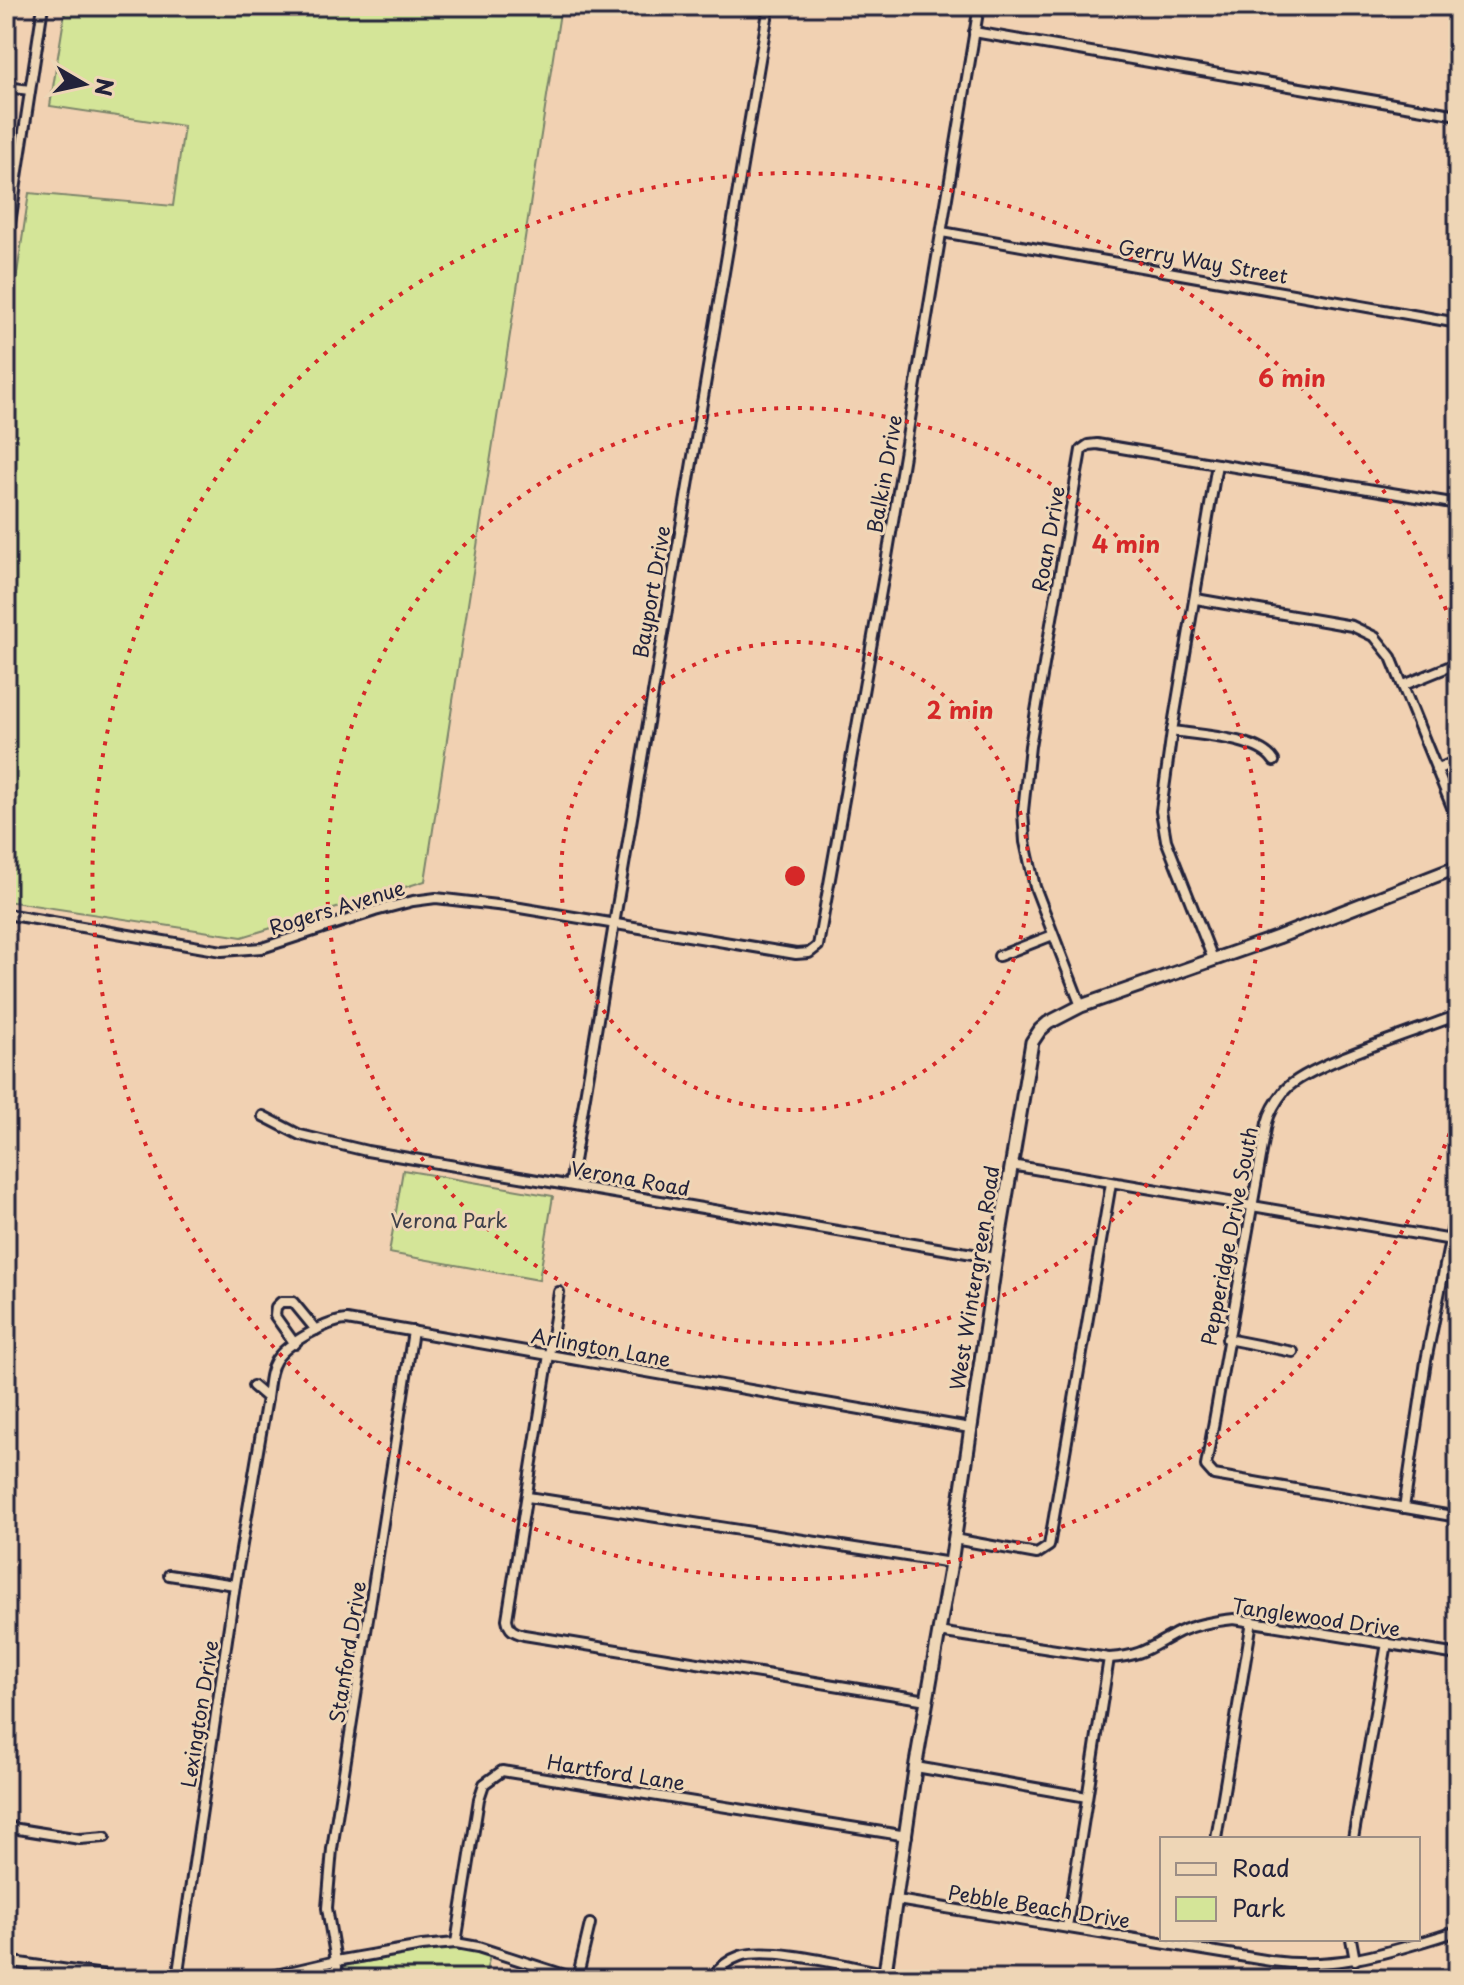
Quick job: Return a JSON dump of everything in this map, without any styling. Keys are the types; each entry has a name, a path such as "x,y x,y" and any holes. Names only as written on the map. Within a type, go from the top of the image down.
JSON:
{"street":[{"path":"6,250 8,218 43,6"},
{"name":"Bayport Drive","path":"570,1185 769,6"},
{"name":"Balkin Drive","path":"818,946 979,6"},
{"path":"974,32 1458,115"},
{"path":"6,87 30,90"},
{"name":"Gerry Way Street","path":"942,232 1458,323"},
{"name":"Roan Drive","path":"1081,1006 1035,887 1025,842 1023,811 1030,746 1081,450 1097,444 1458,504"},
{"path":"1213,959 1166,840 1162,800 1217,464"},
{"path":"1196,599 1365,630 1384,646 1404,685 1458,822"},
{"path":"1404,685 1458,663"},
{"path":"1172,731 1256,746 1269,753 1274,761"},
{"path":"1436,770 1458,760"},
{"name":"West Wintergreen Road","path":"885,1976 1032,1042 1048,1023 1081,1006 1458,867"},
{"name":"Rogers Avenue","path":"6,914 222,951 262,948 375,911 436,898 514,907 796,954 809,953 818,946"},
{"path":"999,956 1053,935"},
{"name":"Pepperidge Drive South","path":"1404,1508 1210,1474 1206,1466 1251,1206 1267,1123 1274,1105 1285,1090 1298,1080 1458,1015"},
{"name":"Verona Road","path":"263,1116 300,1135 367,1151 996,1258"},
{"path":"1011,1165 1454,1241"},
{"path":"954,1539 1037,1554 1049,1546 1111,1183"},
{"path":"1458,1200 1454,1241 1426,1361 1404,1508 1458,1517"},
{"path":"559,1292 508,1627 514,1633 524,1635 927,1700"},
{"path":"295,1344 275,1316 276,1307 281,1302 293,1302 316,1330"},
{"name":"Arlington Lane","path":"258,1453 271,1370 276,1361 316,1330 330,1322 347,1320 970,1428"},
{"name":"Stanford Drive","path":"339,1979 327,1908 332,1849 413,1331"},
{"path":"1227,1339 1293,1352"},
{"path":"253,1386 267,1398"},
{"name":"Lexington Drive","path":"177,1979 235,1585 258,1453"},
{"path":"528,1497 951,1563"},
{"path":"169,1575 235,1585"},
{"name":"Tanglewood Drive","path":"938,1632 1109,1658 1144,1653 1181,1631 1201,1624 1234,1619 1458,1655"},
{"path":"1216,1837 1252,1621"},
{"path":"1353,1837 1387,1643"},
{"path":"1067,1927 1109,1658"},
{"path":"916,1767 1087,1797"},
{"name":"Hartford Lane","path":"456,1943 479,1799 484,1784 502,1771 907,1836"},
{"path":"6,1827 80,1839 105,1837"},
{"name":"Pebble Beach Drive","path":"897,1900 1304,1964 1369,1958 1458,1931"},
{"path":"259,1979 336,1961 456,1943 478,1947 577,1979 590,1924"},
{"path":"1198,1949 1200,1941"},
{"path":"1351,1941 1355,1960"},
{"path":"711,1979 735,1958 752,1954 781,1956 885,1976"},
{"path":"6,1961 131,1979"}],"green space":[{"path":"66,6 561,6 425,881 242,937 6,901 6,348 29,193 173,206 184,126 50,106"},
{"name":"Verona Park","path":"403,1170 553,1196 539,1280 389,1253"},
{"path":"443,1948 490,1956 484,1979 346,1979 344,1966"}]}
